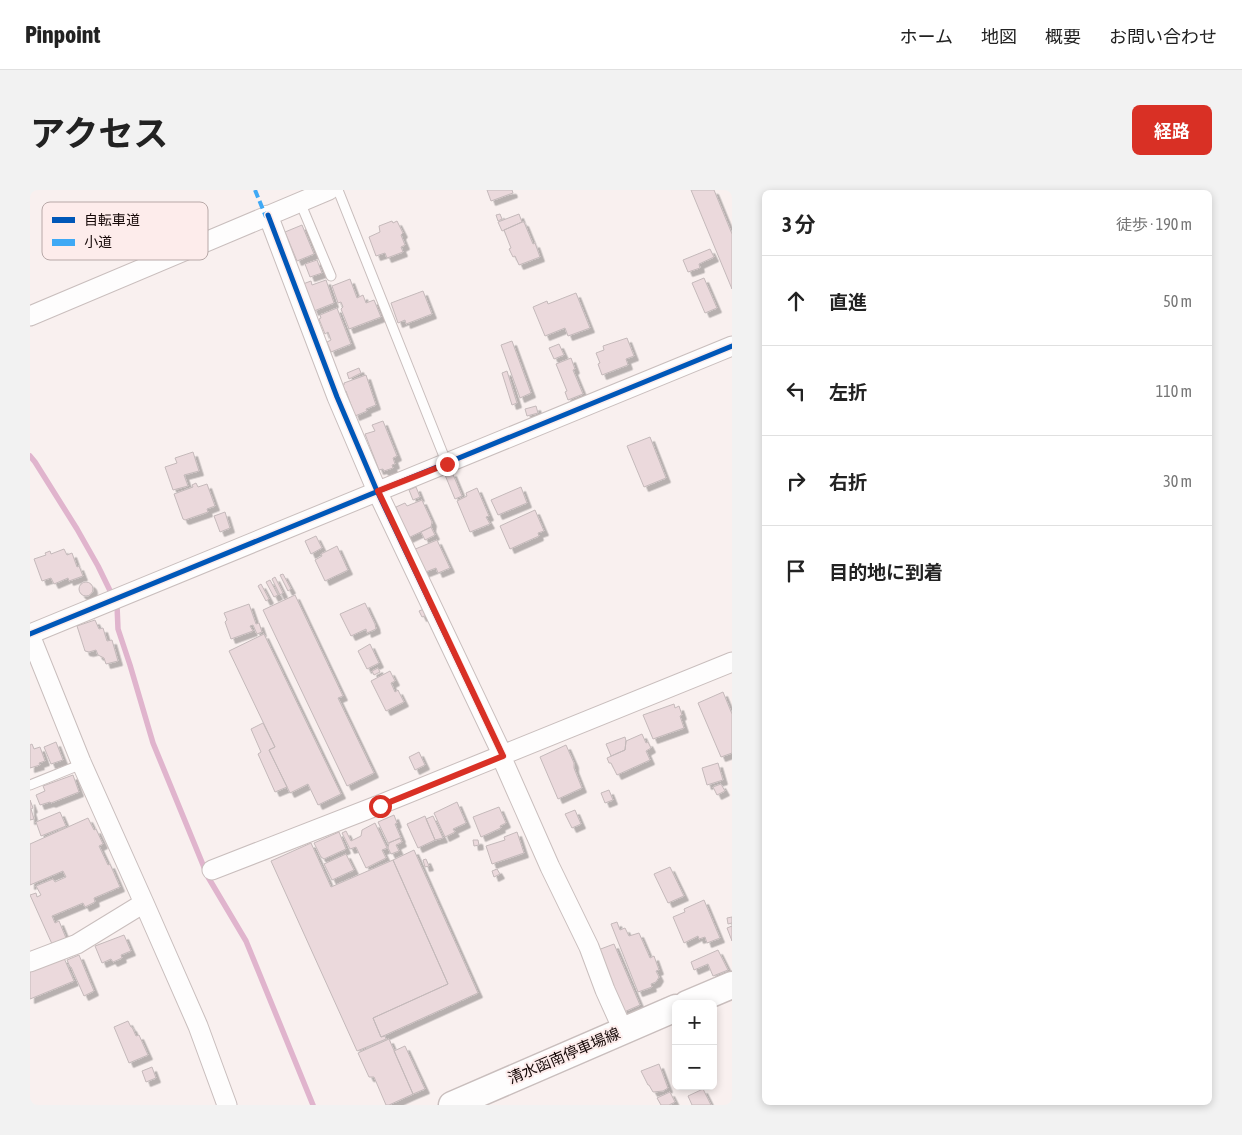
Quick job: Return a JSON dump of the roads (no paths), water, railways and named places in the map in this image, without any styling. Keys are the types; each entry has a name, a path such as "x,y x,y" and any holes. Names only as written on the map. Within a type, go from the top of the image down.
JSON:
{"main road":[{"path":"696,1000 732,985"},
{"name":"清水函南停車場線","path":"452,1105 672,1010"}],"street":[{"path":"208,240 329,190"},
{"path":"268,215 337,397 378,491 502,756 550,867 589,947 624,1030"},
{"path":"30,316 162,260"},
{"path":"227,1105 198,1026 82,764 30,635 732,346"},
{"path":"212,870 380,806 732,662"},
{"path":"30,962 77,944 144,903"}],"lane":[{"path":"338,190 447,464"},
{"path":"300,202 331,276"},
{"path":"30,785 82,764"}],"waterway":[{"path":"30,456 77,529 117,605 118,629 153,743 208,877 246,941 313,1105"}]}
